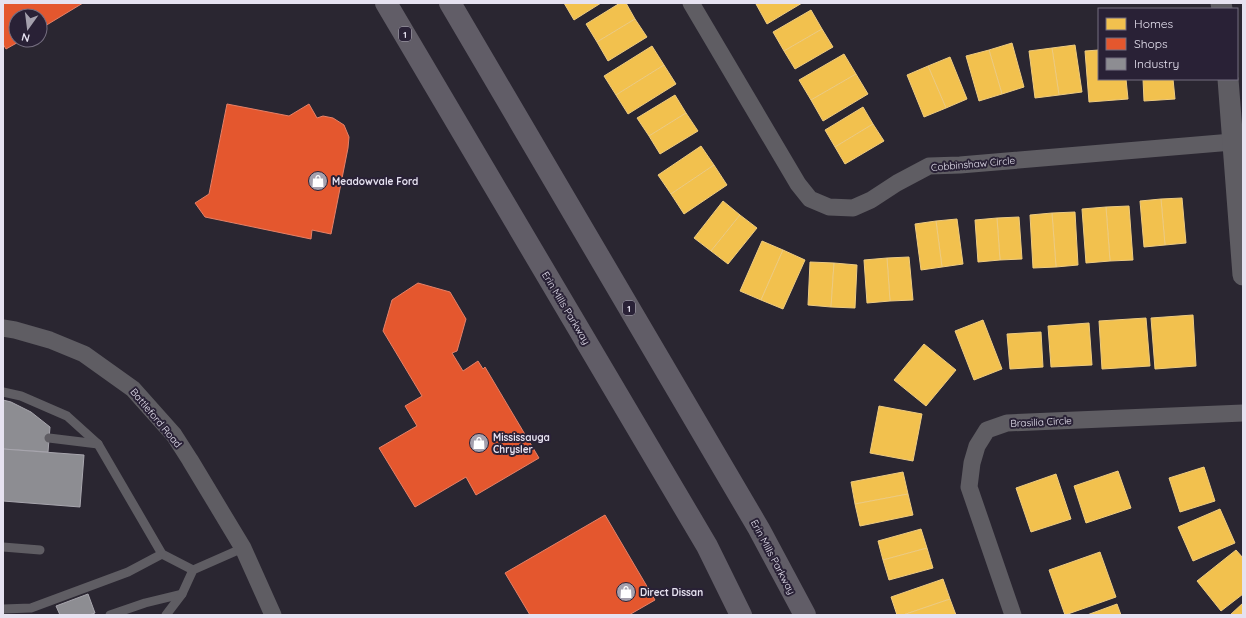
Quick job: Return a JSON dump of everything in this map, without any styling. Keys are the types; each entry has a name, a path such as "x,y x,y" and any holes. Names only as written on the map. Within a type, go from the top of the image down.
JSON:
{"main road":[{"name":"Erin Mills Parkway","path":"386,3 707,546 741,615"},
{"name":"Erin Mills Parkway","path":"450,3 759,529 805,615"}],"street":[{"name":"Cobbinshaw Circle","path":"691,3 798,184 810,199 829,207 853,208 871,200 897,182 928,166 960,165 1232,142"},
{"path":"1228,80 1232,142 1241,212 1243,275"},
{"name":"Battleford Road","path":"3,328 50,340 84,354 133,389 174,435 190,460 243,548 273,615"},
{"name":"Brasilia Circle","path":"1013,615 969,487 972,463 977,446 987,430 1007,424 1243,413"}],"lane":[{"path":"3,392 21,396 67,416 98,444 162,554 193,570"},
{"path":"49,438 98,444"},
{"path":"3,547 40,550"},
{"path":"166,615 182,594 193,570 243,548"},
{"path":"3,609 31,608 128,572 162,554"},
{"path":"110,615 144,603 182,594"}],"building: Homes":[{"path":"564,3 601,3 574,20"},
{"path":"620,3 626,3 635,19 597,42 586,24"},
{"path":"802,3 767,24 756,4"},
{"path":"811,10 822,29 784,51 773,32"},
{"path":"635,19 647,37 608,61 597,42"},
{"path":"822,29 833,47 795,69 784,51"},
{"path":"1012,43 1024,87 1002,94 989,50"},
{"path":"1075,45 1082,92 1059,95 1052,48"},
{"path":"652,46 664,65 616,95 604,76"},
{"path":"1052,48 1059,95 1035,98 1029,51"},
{"path":"989,50 1002,94 979,101 966,56"},
{"path":"1098,50 1098,80 1126,80 1128,99 1089,102 1085,51"},
{"path":"844,54 856,74 811,100 799,80"},
{"path":"950,57 967,99 946,108 928,66"},
{"path":"664,65 676,84 628,114 616,95"},
{"path":"928,66 946,108 924,117 907,75"},
{"path":"856,74 868,94 823,121 811,100"},
{"path":"1143,80 1173,80 1175,99 1144,101"},
{"path":"675,95 686,113 649,136 637,118"},
{"path":"863,107 873,124 835,147 825,130"},
{"path":"686,113 698,131 660,154 649,136"},
{"path":"873,124 884,141 845,164 835,147"},
{"path":"701,146 714,165 671,194 658,175"},
{"path":"714,165 727,185 684,214 671,194"},
{"path":"1182,198 1186,243 1165,245 1161,199"},
{"path":"1161,199 1165,245 1144,247 1140,201"},
{"path":"723,201 740,215 711,251 694,238"},
{"path":"1129,206 1133,260 1110,261 1106,207"},
{"path":"1106,207 1110,261 1086,263 1082,209"},
{"path":"1075,212 1078,265 1056,267 1052,213"},
{"path":"1052,213 1056,267 1033,268 1030,215"},
{"path":"740,215 757,228 728,264 711,251"},
{"path":"1019,217 1022,259 1000,260 997,218"},
{"path":"997,218 1000,260 978,262 975,220"},
{"path":"957,219 963,264 942,267 936,221"},
{"path":"936,221 942,267 921,270 915,224"},
{"path":"762,241 783,250 761,300 740,291"},
{"path":"783,250 805,260 783,309 761,300"},
{"path":"909,257 913,300 890,301 887,258"},
{"path":"887,258 890,301 867,303 864,260"},
{"path":"810,262 834,263 831,307 808,305"},
{"path":"834,263 857,265 855,308 831,307"},
{"path":"1193,315 1196,366 1155,369 1151,318"},
{"path":"1146,318 1150,366 1102,369 1099,321"},
{"path":"983,320 1002,369 974,380 955,331"},
{"path":"1089,323 1092,365 1051,367 1048,326"},
{"path":"1041,332 1043,367 1010,369 1007,334"},
{"path":"924,344 956,370 926,406 894,380"},
{"path":"879,406 922,414 913,461 870,453"},
{"path":"1204,467 1215,501 1180,512 1169,478"},
{"path":"1118,471 1131,508 1086,523 1074,486"},
{"path":"903,472 908,494 855,504 851,482"},
{"path":"1056,474 1071,519 1031,532 1016,488"},
{"path":"908,494 913,515 860,526 855,504"},
{"path":"1220,509 1235,543 1193,561 1178,527"},
{"path":"921,529 927,548 883,560 878,541"},
{"path":"927,548 933,568 889,580 883,560"},
{"path":"1236,550 1243,558 1243,594 1221,611 1197,581"},
{"path":"1100,552 1116,597 1065,615 1049,570"},
{"path":"943,579 950,599 903,615 897,615 891,597"},
{"path":"950,599 956,615 903,615"},
{"path":"1243,603 1243,615 1230,615"},
{"path":"1117,604 1121,615 1087,615"}],"building: Shops":[{"path":"3,3 83,3 48,24 48,8 8,8 8,48 6,49 3,44"},
{"path":"227,104 289,116 309,104 317,118 323,116 333,118 344,125 349,137 348,148 331,234 312,230 311,239 205,217 195,203 209,194"},
{"path":"418,283 450,292 466,319 457,351 452,353 463,371 478,361 483,369 485,367 539,458 476,495 466,477 415,507 379,448 417,426 405,406 422,396 383,331 392,300"},
{"path":"605,515 655,600 629,615 530,615 505,573"}],"building: Industry":[{"path":"3,400 11,402 31,412 50,427 48,452 3,449"},
{"path":"3,449 84,455 80,507 3,501"},
{"path":"88,594 95,613 89,615 60,615 56,606"}],"place":[{"name":"Meadowvale Ford","path":"318,181"},
{"name":"Mississauga Chrysler","path":"479,443"},
{"name":"Direct Dissan","path":"626,592"}]}
